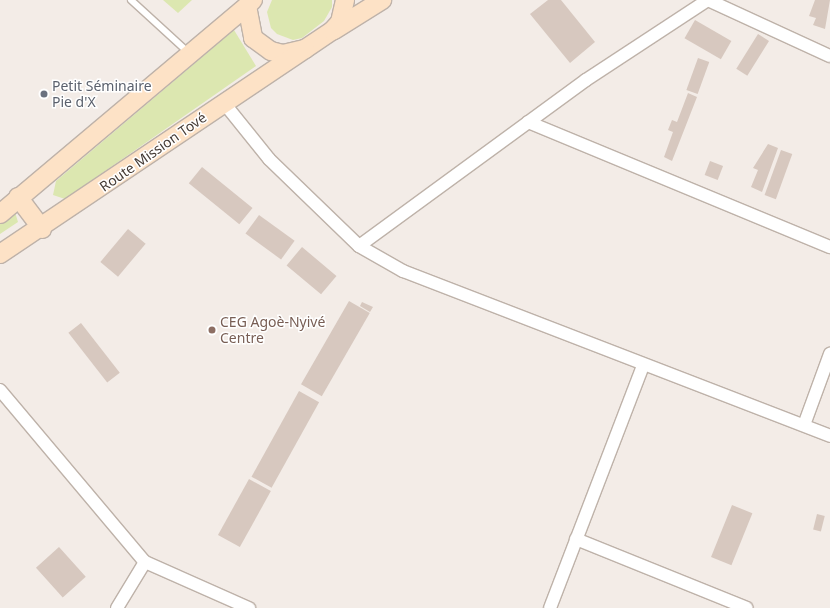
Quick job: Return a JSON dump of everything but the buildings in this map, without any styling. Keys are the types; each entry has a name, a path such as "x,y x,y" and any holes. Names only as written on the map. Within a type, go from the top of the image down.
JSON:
{"street":[{"path":"332,31 340,22 345,0"},
{"path":"332,31 382,0"},
{"path":"359,246 528,122 708,0 830,56"},
{"path":"0,214 188,52 248,3"},
{"path":"248,3 251,33 261,45 283,54 305,49"},
{"name":"Route Mission Tové","path":"0,254 42,229 224,103 332,31"},
{"path":"224,103 269,158 359,246 403,271 643,366 830,436"},
{"path":"528,122 830,247"},
{"path":"18,197 42,229"},
{"path":"804,425 830,354"},
{"path":"550,608 643,366"},
{"path":"0,390 145,562 249,608"},
{"path":"576,539 747,608"},
{"path":"117,608 145,562"}],"lane":[{"path":"131,0 188,52"}],"green space":[{"path":"163,0 192,0 178,13"},
{"path":"272,0 332,0 332,7 324,21 302,38 293,40 277,34 271,28 267,12"},
{"path":"234,30 256,66 65,199 53,195 56,181"},
{"path":"15,212 18,222 0,234 0,220"}],"place":[{"name":"Petit Séminaire Pie d'X","path":"44,94"},
{"name":"CEG Agoè-Nyivé Centre","path":"212,330"}]}
